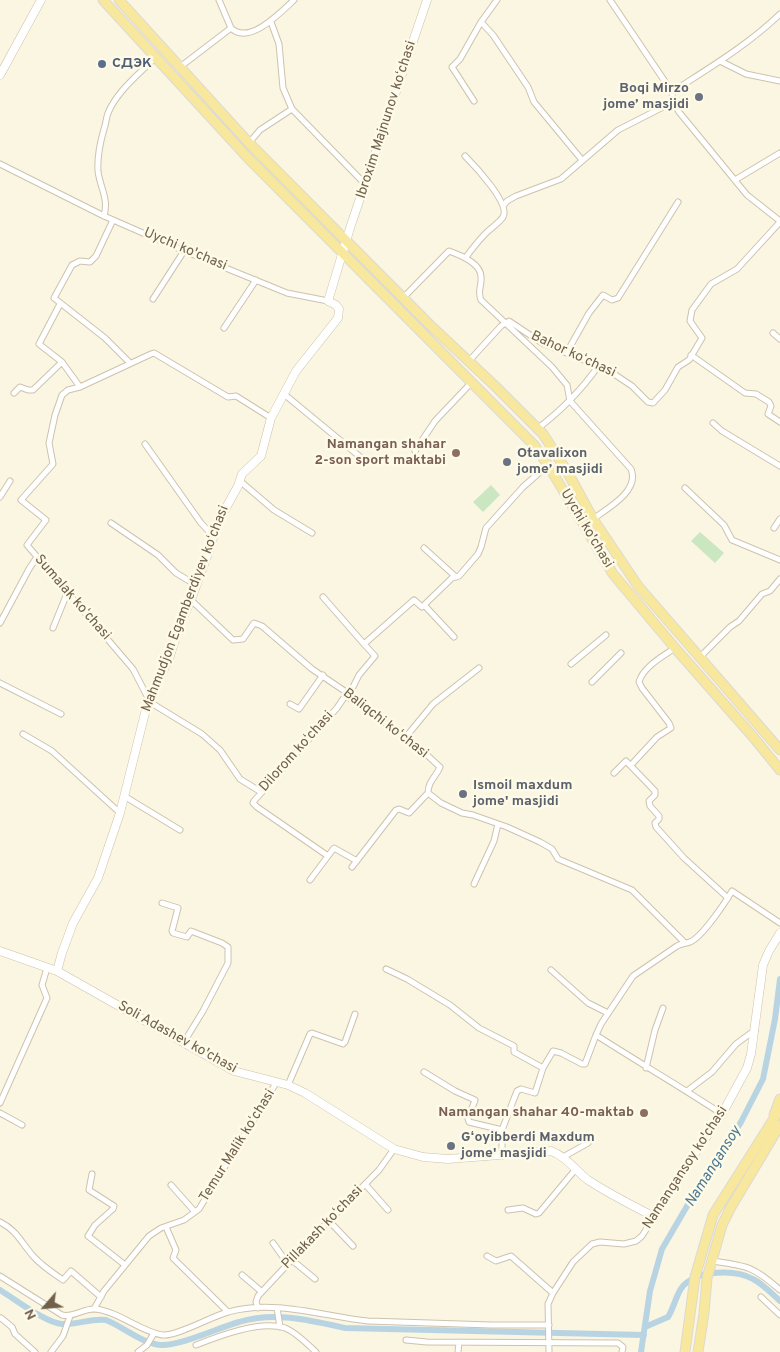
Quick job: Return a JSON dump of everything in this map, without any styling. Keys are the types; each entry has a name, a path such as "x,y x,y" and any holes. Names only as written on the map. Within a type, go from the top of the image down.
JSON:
{"main road":[{"name":"Uychi ko'chasi","path":"103,0 248,158 534,445 613,574 780,770"},
{"name":"Uychi ko'chasi","path":"119,0 249,143 537,429 556,453 593,519 638,586 780,750"},
{"path":"685,1352 694,1278 713,1215 777,1126 780,1099"},
{"path":"698,1352 707,1278 722,1225 777,1126 780,1109"}],"street":[{"path":"0,75 41,0"},
{"path":"219,0 231,28 244,33 270,22 294,0"},
{"name":"Ibroxim Majnunov koʻchasi","path":"347,240 427,0"},
{"path":"474,101 452,67 460,59 481,22 497,0"},
{"path":"610,0 672,92 673,102 683,118 753,201 780,222 737,269 711,284 692,310 690,320 702,338 691,355 745,393 756,394 769,402 771,406 768,414 780,422"},
{"path":"672,92 720,61 770,24 780,14"},
{"path":"270,22 278,38 284,88 292,109 366,184"},
{"path":"481,22 493,35 528,87 534,102 582,160"},
{"path":"180,67 231,28"},
{"path":"104,216 106,204 100,184 98,165 99,147 108,114 117,98 130,82 156,57"},
{"path":"720,61 746,74 780,80"},
{"path":"504,205 516,196 561,179 582,160 629,124 673,102"},
{"path":"249,143 260,130 292,109"},
{"path":"735,180 780,153"},
{"path":"465,156 504,205 502,218 485,234 466,257"},
{"name":"Uychi ko'chasi","path":"0,164 104,216 184,251 287,292 328,301"},
{"path":"567,352 589,313 603,296 612,300 618,298 678,202"},
{"path":"113,220 96,256 90,262 80,261 74,263 54,296 60,304 104,338 130,363"},
{"path":"328,301 347,240"},
{"path":"153,300 184,251"},
{"path":"403,298 449,251 466,257 480,272 481,278 478,289 481,300 552,368 567,385 570,401 631,469 633,474 632,485 629,489 610,507 593,519"},
{"path":"224,328 256,280"},
{"name":"Mahmudjon Egamberdiyev koʻchasi","path":"57,971 74,923 98,878 120,813 148,701 169,659 179,627 191,600 223,511 242,474 261,456 271,418 296,372 338,318 339,309 328,301"},
{"path":"60,304 39,344 62,362 80,387"},
{"path":"469,361 504,322"},
{"name":"Bahor koʻchasi","path":"504,322 512,322 542,343 599,365 620,377 651,403 658,399 678,367 687,362 691,355"},
{"path":"773,333 780,339"},
{"name":"Sumalak koʻchasi","path":"148,701 133,670 27,543 46,520 22,500 53,464 49,443 59,399 68,390 80,387 130,363 154,354 228,397 236,396 271,418"},
{"path":"14,393 20,387 33,390 62,362"},
{"path":"537,429 557,414 584,387 599,365"},
{"path":"415,451 435,421 472,382"},
{"path":"284,394 364,460"},
{"path":"713,423 722,431 780,466"},
{"path":"144,444 201,523 213,536"},
{"path":"425,606 456,576 459,576 478,554 486,528 524,487 548,465"},
{"path":"0,497 10,481"},
{"path":"240,481 274,510 312,533"},
{"path":"685,488 724,525 732,540 780,560"},
{"path":"774,528 780,519"},
{"path":"111,523 158,555 176,573 196,585"},
{"path":"424,548 456,576"},
{"path":"0,623 28,569 37,557"},
{"path":"699,658 738,621 762,594 770,591 780,579"},
{"path":"53,628 68,591"},
{"path":"322,597 364,644 414,600 422,607 425,606 454,637"},
{"name":"Baliqchi koʻchasi","path":"191,600 233,640 243,639 253,624 256,623 262,626 312,669 346,692 347,696 405,738 440,767 429,783 428,793"},
{"path":"0,607 6,610"},
{"path":"570,664 606,635"},
{"name":"Dilorom koʻchasi","path":"328,856 254,804 254,801 354,688 359,675 376,656 364,644"},
{"path":"631,764 657,737 670,728 669,723 642,688 640,682 646,670 675,648"},
{"path":"592,682 621,653"},
{"path":"405,738 433,704 479,668"},
{"path":"290,704 299,709 323,675"},
{"path":"0,683 62,714"},
{"path":"148,701 202,734 220,750 240,779 261,792"},
{"path":"23,734 52,751 120,813"},
{"path":"614,773 625,761 631,764 655,791 655,795 649,801 650,806 659,816 654,825 684,858 728,898"},
{"path":"352,867 396,810 399,809 409,813 428,793 441,803 462,813 498,824 549,846 558,859 632,890 684,942"},
{"path":"124,796 180,830"},
{"path":"474,884 491,848 498,824"},
{"path":"310,880 336,848 356,861"},
{"path":"502,1156 502,1130 517,1091 521,1089 534,1094 550,1054 556,1051 585,1064 608,1013 633,976 648,964 684,942 688,943 696,939 732,891 780,923"},
{"path":"162,903 178,908 173,933 187,937 191,931 226,944 228,950 228,963 184,1042"},
{"name":"Namangansoy ko'chasi","path":"549,1352 548,1304 573,1262 586,1248 600,1242 624,1244 636,1241 642,1236 722,1114 747,1068 752,1054 764,965 769,951 780,933"},
{"name":"Soli Adashev ko'chasi","path":"0,951 57,971 234,1071 288,1085 305,1092 394,1149 423,1157 448,1160 551,1151 563,1157"},
{"path":"0,1103 47,998 42,985 47,968"},
{"path":"386,970 407,979 450,1005 478,1028 512,1045 514,1052 543,1068"},
{"path":"551,970 588,1002 608,1013"},
{"path":"646,1068 655,1030 663,1008"},
{"path":"288,1085 310,1034 312,1033 343,1044 355,1014"},
{"path":"687,1091 712,1072 736,1044 755,1030"},
{"path":"596,1036 722,1114"},
{"path":"424,1072 455,1091 475,1100 468,1119 469,1122 502,1130"},
{"name":"Temur Malik koʻchasi","path":"94,1309 124,1265 149,1236 166,1226 184,1220 195,1212 210,1192 276,1083"},
{"path":"0,1113 22,1125"},
{"path":"588,1143 563,1157 574,1170 615,1196 654,1217"},
{"name":"Pillakash koʻchasi","path":"258,1308 258,1296 380,1170 394,1149"},
{"path":"508,1210 526,1208 536,1214 539,1213 574,1170"},
{"path":"92,1174 89,1190 114,1206 95,1225 88,1236 124,1265"},
{"path":"365,1184 388,1210"},
{"path":"171,1185 195,1212"},
{"path":"329,1221 353,1246"},
{"path":"0,1222 14,1230 34,1257 48,1269 63,1280 70,1271 101,1297"},
{"path":"166,1226 176,1250 173,1258 228,1312"},
{"path":"273,1243 290,1262 315,1280"},
{"path":"487,1256 496,1261 511,1256 553,1293"},
{"path":"711,1262 749,1267 764,1276 780,1290"},
{"path":"0,1276 59,1314 70,1317 94,1309 112,1314 153,1334 169,1334 228,1312 258,1308 277,1311 301,1309 368,1321 549,1327"},
{"path":"242,1276 262,1292"},
{"path":"761,1297 780,1315"},
{"path":"277,1311 280,1327"},
{"path":"51,1352 66,1329 70,1317"},
{"path":"1,1318 35,1352"},
{"path":"196,1345 238,1331 266,1326 285,1328 294,1333 316,1352"},
{"path":"138,1352 147,1345 153,1334"},
{"path":"406,1340 618,1343 623,1347 622,1352"},
{"path":"458,1352 459,1342"}],"green space":[{"path":"491,485 500,495 483,512 473,502"},
{"path":"700,532 724,553 715,563 691,541"}],"waterway":[{"name":"Namangansoy","path":"641,1352 650,1291 662,1249 690,1201 741,1122 763,1079 775,1019 780,979"},
{"path":"645,1327 668,1317 683,1286 707,1274 727,1273 745,1276 760,1283 780,1301"},
{"path":"0,1290 55,1323 68,1324 106,1320 141,1339 162,1345 190,1339 239,1322 265,1317 292,1318 345,1328 644,1335"}],"place":[{"name":"СДЭК","path":"102,64"},
{"name":"Boqi Mirzo jome’ masjidi","path":"699,97"},
{"name":"Namangan shahar 2-son sport maktabi","path":"456,453"},
{"name":"Otavalixon jome’ masjidi","path":"507,462"},
{"name":"Ismoil maxdum jome' masjidi","path":"463,794"},
{"name":"Namangan shahar 40-maktab","path":"644,1113"},
{"name":"Gʻoyibberdi Maxdum jome' masjidi","path":"451,1146"}]}
